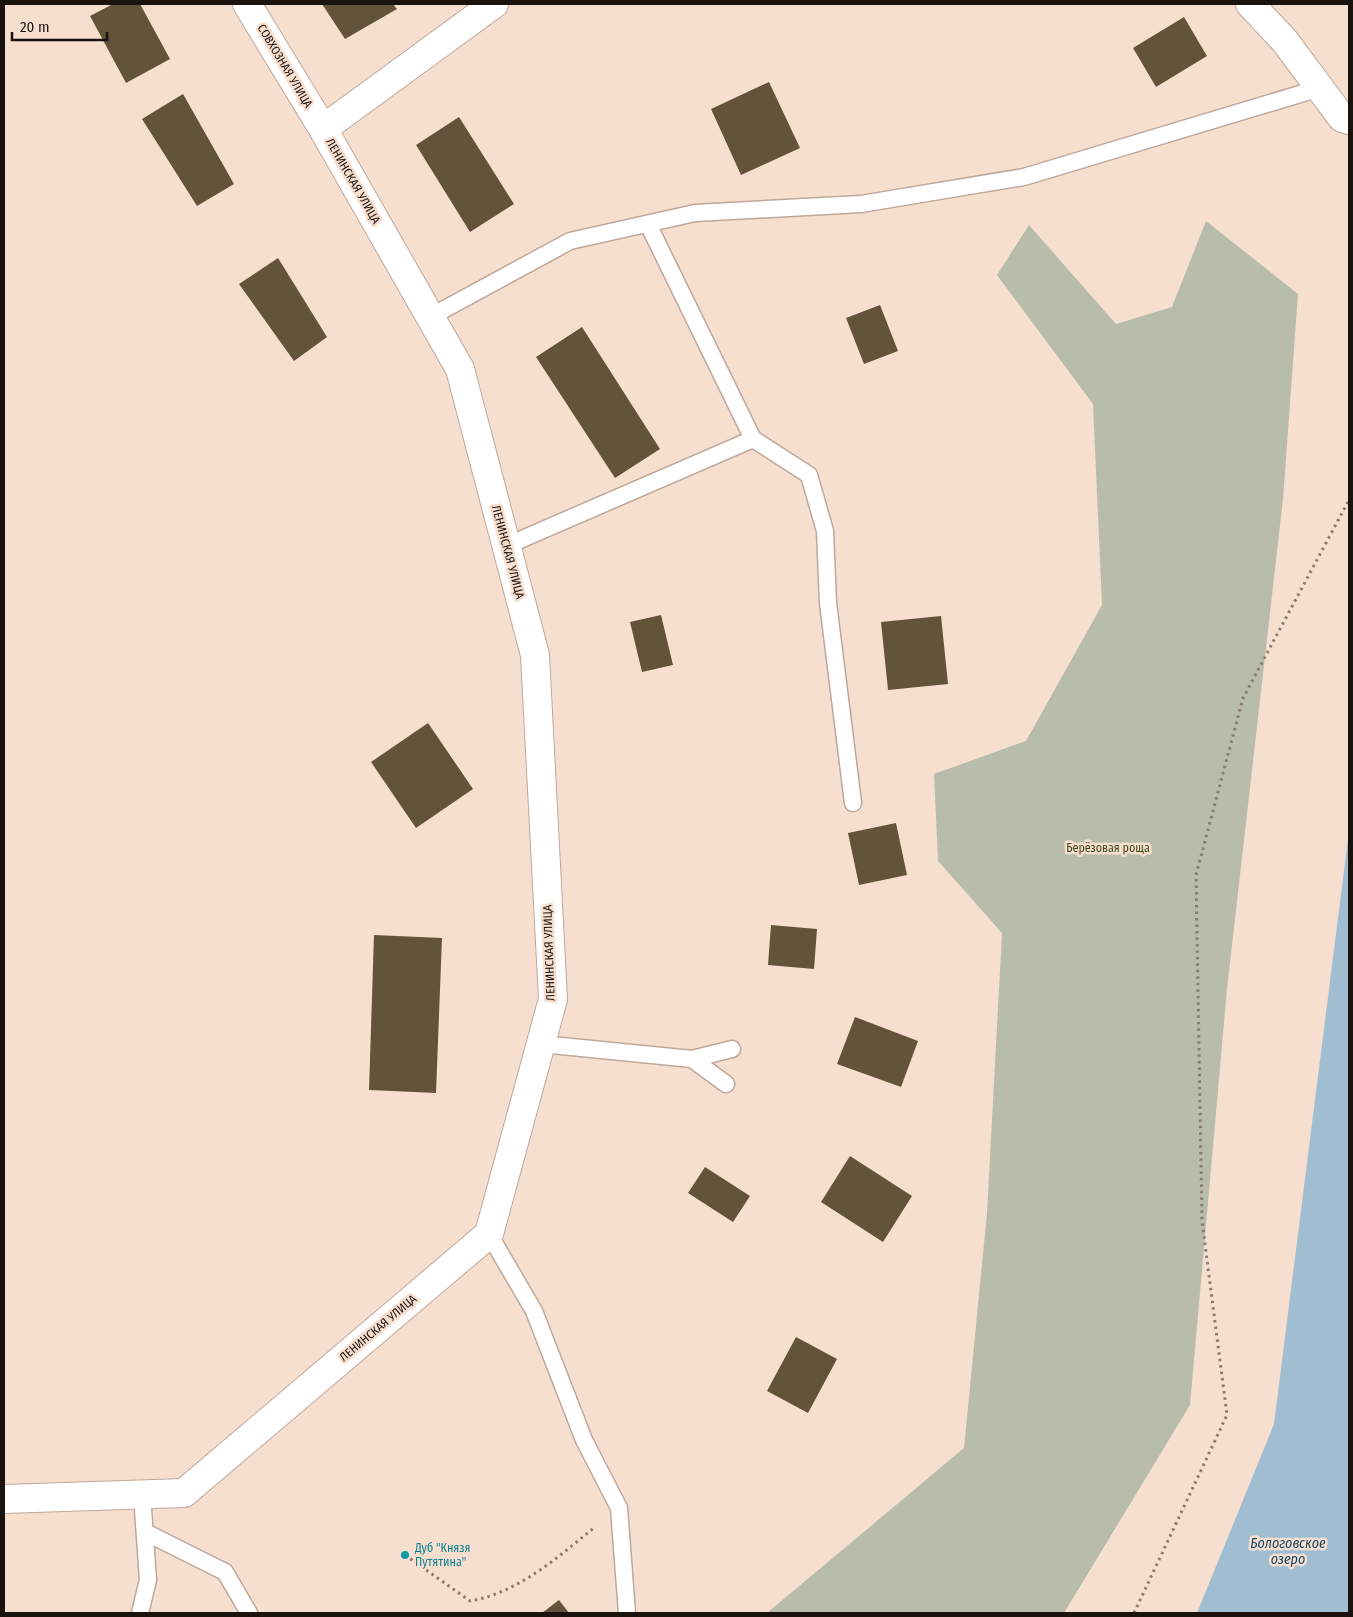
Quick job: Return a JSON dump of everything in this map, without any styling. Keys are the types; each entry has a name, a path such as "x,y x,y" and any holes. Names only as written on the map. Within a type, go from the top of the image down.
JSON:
{"street":[{"name":"СОВХОЗНАЯ УЛИЦА","path":"247,4 323,129"},
{"path":"323,129 494,4"},
{"path":"1250,4 1284,40 1342,118 1349,120"},
{"name":"ЛЕНИНСКАЯ УЛИЦА","path":"4,1498 184,1494 489,1234 553,999 535,655 460,369 323,129"}],"lane":[{"path":"430,317 570,241 695,214 861,204 1024,178 1320,88"},
{"path":"648,224 753,439 809,475 825,531 828,603 853,803"},
{"path":"506,546 753,439"},
{"path":"541,1044 692,1059 732,1049"},
{"path":"692,1059 726,1084"},
{"path":"489,1234 534,1311 584,1440 619,1508 626,1613"},
{"path":"140,1613 148,1580 142,1495"},
{"path":"144,1532 225,1572 249,1613"}],"path":[{"path":"1134,1613 1227,1415 1202,1220 1196,875 1243,698 1349,500"},
{"path":"405,1555 470,1601 491,1597 518,1585 619,1508"}],"green space":[{"name":"Берёзовая роща","path":"1206,221 1298,294 1283,499 1227,989 1190,1405 1064,1613 767,1613 964,1448 987,1213 1002,933 938,861 934,774 1026,741 1102,605 1093,404 997,275 1029,225 1116,324 1172,307"}],"water":[{"name":"Бологовское озеро","path":"1349,831 1349,1613 1197,1613 1274,1424"}],"building":[{"path":"113,4 140,4 170,59 126,83 90,16"},
{"path":"322,4 393,4 397,9 345,39"},
{"path":"1184,17 1207,56 1156,87 1133,48"},
{"path":"769,82 800,148 741,175 711,109"},
{"path":"183,94 234,184 197,206 142,119"},
{"path":"459,117 514,204 470,232 416,145"},
{"path":"278,258 327,337 294,361 239,284"},
{"path":"880,305 898,351 864,364 846,318"},
{"path":"582,327 660,449 615,478 536,357"},
{"path":"661,615 673,665 642,672 630,622"},
{"path":"941,616 948,684 888,690 881,622"},
{"path":"428,723 473,789 416,828 371,762"},
{"path":"896,823 907,875 859,885 848,833"},
{"path":"771,925 817,929 814,969 768,965"},
{"path":"374,935 442,938 436,1093 369,1090"},
{"path":"855,1017 918,1041 901,1087 837,1064"},
{"path":"850,1156 912,1196 883,1242 821,1202"},
{"path":"705,1167 750,1196 733,1222 688,1193"},
{"path":"796,1337 837,1359 808,1413 767,1391"},
{"path":"559,1600 569,1613 542,1613"}],"place":[{"name":"Дуб \"Князя Путятина\"","path":"405,1555"}]}
